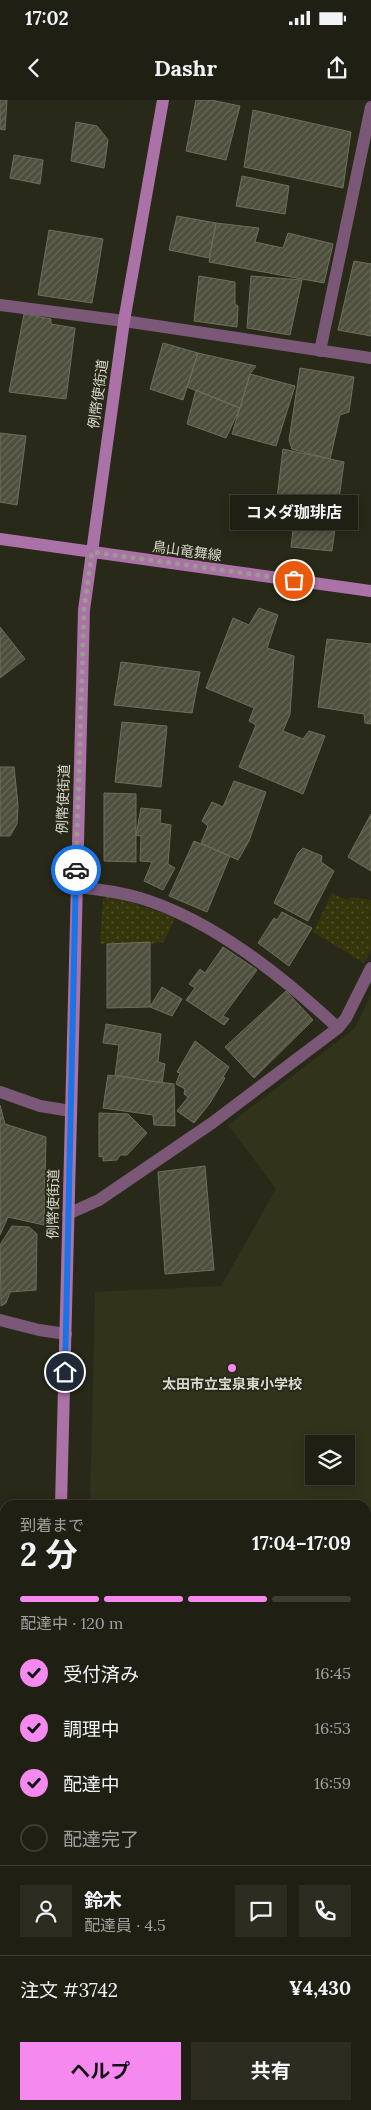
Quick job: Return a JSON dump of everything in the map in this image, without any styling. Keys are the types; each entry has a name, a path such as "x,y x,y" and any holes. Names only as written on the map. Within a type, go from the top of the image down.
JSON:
{"main road":[{"name":"例幣使街道","path":"62,1500 84,610 124,321 163,100"},
{"name":"鳥山竜舞線","path":"0,540 371,591"}],"street":[{"path":"320,351 371,107"},
{"path":"0,305 124,321 371,358"},
{"path":"76,887 109,891 141,898 215,932 288,983 338,1028"},
{"path":"68,1214 99,1200 212,1123 338,1028 346,1018 371,968"},
{"path":"0,1092 40,1106 71,1111"},
{"path":"0,1320 46,1332 66,1334"}],"shaded area":[{"path":"332,893 347,900 351,897 371,900 371,951 364,963 313,932"},
{"path":"111,896 175,917 164,942 150,944 150,942 100,944 103,898"},
{"name":"太田市立宝泉東小学校","path":"371,995 371,1500 90,1500 95,1292 221,1286 276,1189 228,1125 355,1028"}],"building":[{"path":"0,100 7,100 5,130 0,129"},
{"path":"196,100 211,100 240,106 226,160 186,151"},
{"path":"253,110 351,132 343,188 244,167"},
{"path":"76,122 97,126 108,140 104,168 71,161"},
{"path":"14,155 43,160 40,184 10,178"},
{"path":"242,176 289,186 285,214 236,206"},
{"path":"177,216 216,223 209,258 169,250"},
{"path":"216,223 259,228 255,242 283,248 288,233 333,244 324,283 209,262"},
{"path":"49,230 103,239 92,303 38,295"},
{"path":"354,261 371,264 371,336 338,330"},
{"path":"199,276 235,282 235,304 238,306 237,327 194,321"},
{"path":"251,276 302,280 290,335 247,328"},
{"path":"24,314 51,319 51,324 75,328 66,399 9,392"},
{"path":"163,343 198,353 183,400 150,389"},
{"path":"198,353 256,366 250,374 240,408 187,387"},
{"path":"300,368 354,377 349,412 340,415 330,459 292,449 289,440"},
{"path":"250,374 295,386 276,446 232,434"},
{"path":"196,390 240,408 226,438 187,424"},
{"path":"0,433 26,436 17,505 0,502"},
{"path":"283,449 344,462 332,551 291,547 296,504 277,498"},
{"path":"259,608 278,615 267,648 294,656 290,714 283,731 303,739 309,731 325,736 303,794 239,767 256,725 249,721 254,708 206,688 233,618 249,625"},
{"path":"0,627 25,659 0,678"},
{"path":"327,639 371,644 371,724 365,723 364,714 318,707"},
{"path":"121,662 200,672 192,713 114,705"},
{"path":"122,722 167,726 161,787 115,782"},
{"path":"0,767 14,767 18,805 17,824 10,836 0,836"},
{"path":"234,781 266,792 249,841 238,860 201,843 208,826 202,821 212,802 223,807"},
{"path":"104,793 136,794 136,862 104,861"},
{"path":"141,808 161,810 160,823 171,825 168,864 175,868 163,890 144,881 152,862 140,861 141,836 136,835"},
{"path":"371,814 371,871 348,857"},
{"path":"194,841 230,856 207,912 169,896"},
{"path":"303,848 322,856 321,862 334,871 308,921 274,903 298,853"},
{"path":"282,912 312,928 289,966 258,943 274,918 277,920"},
{"path":"150,942 150,1007 107,1008 107,944"},
{"path":"223,947 257,970 223,1016 229,1019 224,1025 186,1000 195,988 189,984 200,969 205,973"},
{"path":"162,987 182,999 172,1016 150,1007"},
{"path":"286,991 313,1020 254,1078 225,1047"},
{"path":"106,1024 161,1034 158,1062 165,1064 162,1083 115,1075 119,1045 103,1043"},
{"path":"195,1041 229,1067 223,1077 225,1078 210,1103 194,1123 177,1111 188,1097 184,1094 185,1089 176,1084 180,1073 177,1072"},
{"path":"108,1075 174,1084 175,1126 154,1125 153,1115 103,1108"},
{"path":"0,1105 5,1124 46,1137 44,1225 8,1217 0,1235"},
{"path":"99,1113 128,1114 147,1133 127,1155 120,1155 117,1160 103,1161 103,1156 99,1157"},
{"path":"205,1166 214,1270 165,1274 158,1172"},
{"path":"12,1226 29,1227 37,1234 36,1290 10,1292 6,1303 1,1306 0,1245"}],"way so far":[{"path":"76,870 84,610 92,552 294,580"}],"place":[{"name":"コメダ珈琲店","path":"294,580"},
{"name":"太田市立宝泉東小学校","path":"232,1368"}],"route":[{"path":"65,1372 76,870"}]}
